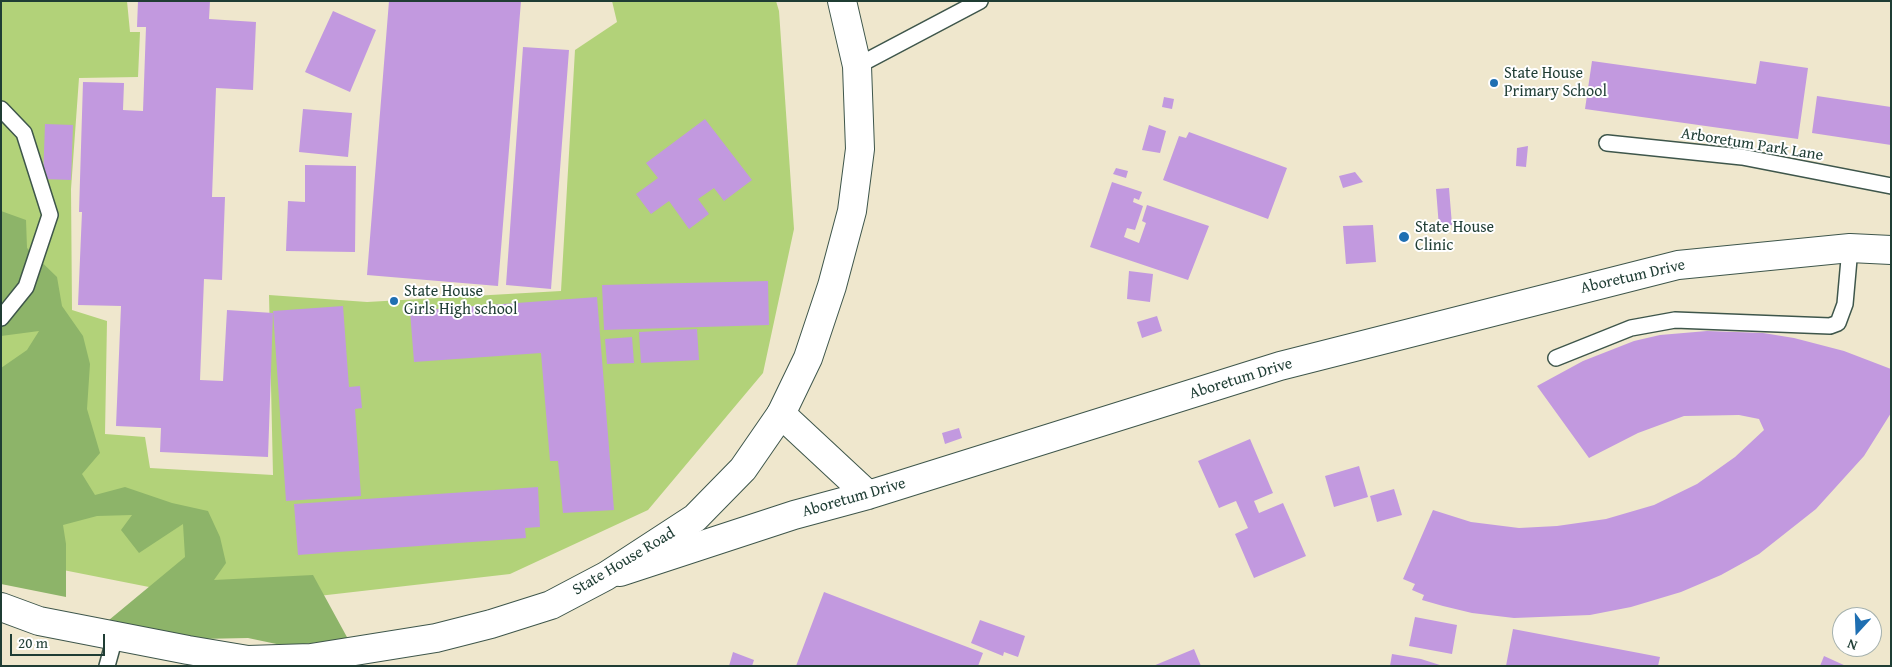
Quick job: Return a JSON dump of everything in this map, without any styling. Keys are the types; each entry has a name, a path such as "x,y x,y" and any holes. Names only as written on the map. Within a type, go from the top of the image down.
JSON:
{"street":[{"name":"State House Road","path":"1,607 39,621 114,637 248,660 351,659 491,624 551,605 606,576 695,518 743,469 781,414 808,358 832,286 852,212 860,150 857,66 842,1"},
{"name":"Aboretum Drive","path":"606,576 794,515 868,495 1280,366 1649,272 1678,265 1850,248 1891,250"},
{"path":"781,414 868,495"}],"lane":[{"path":"857,66 980,1"},
{"path":"1,109 24,133 50,215 26,287 1,318"},
{"name":"Arboretum Park Lane","path":"1607,143 1742,157 1891,186"},
{"path":"1556,358 1631,328 1674,320 1830,326 1838,323 1842,316 1850,248"},
{"path":"107,666 114,637"}],"green space":[{"path":"1,1 127,1 130,32 140,32 138,77 79,78 71,189 72,310 107,321 105,434 145,437 150,468 273,475 269,295 367,302 561,291 575,50 617,22 612,1 776,1 779,11 794,229 763,373 648,510 510,574 240,605 53,568 1,548"},
{"path":"1,211 26,220 27,248 57,277 62,306 83,336 90,364 87,409 100,453 82,474 95,495 125,487 172,503 208,511 220,537 226,563 214,580 313,575 348,639 286,646 248,638 199,639 109,620 185,557 183,524 139,553 121,530 132,515 97,516 63,525 66,544 66,597 1,584 1,368 27,350 39,331 1,336"}],"building":[{"path":"138,1 210,1 209,19 256,22 253,90 216,88 212,197 225,197 222,280 204,279 200,380 223,381 227,310 273,313 268,457 160,452 161,428 116,426 121,306 78,305 82,212 79,212 83,82 124,83 123,110 143,111 146,27 137,27"},
{"path":"389,1 521,1 498,286 367,275"},
{"path":"333,11 376,30 350,92 305,72"},
{"path":"523,47 569,50 551,289 506,285"},
{"path":"1592,61 1756,84 1760,61 1808,68 1798,139 1585,109"},
{"path":"1817,96 1891,107 1891,145 1812,133"},
{"path":"1164,97 1174,99 1172,109 1162,107"},
{"path":"303,109 352,113 348,157 299,152"},
{"path":"705,119 752,180 724,201 714,188 698,199 709,214 689,229 669,201 651,214 636,194 658,178 646,163"},
{"path":"45,124 73,125 71,180 43,179"},
{"path":"1149,125 1166,131 1160,153 1142,150"},
{"path":"1189,132 1287,168 1268,219 1163,180 1179,136 1186,138"},
{"path":"1528,146 1526,167 1516,166 1517,148"},
{"path":"305,165 356,166 355,252 286,251 288,201 305,202"},
{"path":"1116,168 1128,171 1126,178 1113,174"},
{"path":"1355,172 1363,182 1343,188 1339,176"},
{"path":"1112,182 1142,192 1139,200 1134,198 1133,202 1143,206 1135,230 1127,228 1124,237 1139,243 1146,223 1142,221 1147,205 1209,226 1188,280 1090,247"},
{"path":"1449,188 1452,225 1439,227 1436,189"},
{"path":"1373,225 1376,262 1346,264 1343,226"},
{"path":"1129,271 1153,274 1150,302 1127,299"},
{"path":"768,281 769,325 604,330 602,285"},
{"path":"597,297 614,510 563,513 558,461 550,461 541,353 414,362 410,311"},
{"path":"343,306 349,387 360,386 362,408 355,409 361,496 286,501 273,311"},
{"path":"1157,316 1162,331 1142,338 1137,322"},
{"path":"697,329 699,360 641,363 639,332"},
{"path":"1707,331 1763,333 1794,338 1844,351 1891,369 1891,413 1864,456 1816,509 1759,554 1721,575 1681,592 1631,607 1590,615 1514,618 1472,613 1443,606 1422,600 1424,595 1412,590 1415,584 1403,579 1433,510 1471,522 1519,528 1557,526 1606,519 1654,505 1697,484 1735,457 1764,430 1759,419 1739,415 1684,416 1638,433 1589,458 1537,386 1583,361 1634,341 1660,335"},
{"path":"632,337 634,363 607,364 605,339"},
{"path":"959,428 962,438 945,444 942,433"},
{"path":"1250,439 1273,493 1254,501 1259,513 1283,503 1306,556 1254,578 1235,534 1248,528 1236,501 1219,508 1198,461"},
{"path":"1359,466 1368,497 1334,507 1325,476"},
{"path":"538,487 540,527 525,528 526,538 298,555 294,504"},
{"path":"1394,489 1402,515 1377,522 1370,496"},
{"path":"824,592 983,653 978,666 796,666"},
{"path":"1415,617 1457,625 1452,654 1409,646"},
{"path":"980,620 1025,636 1018,657 1004,652 1003,656 971,643"},
{"path":"1513,629 1660,657 1658,666 1506,666"},
{"path":"1194,649 1201,666 1153,666"},
{"path":"733,652 754,660 752,666 729,666"},
{"path":"1392,654 1421,659 1443,666 1390,666"},
{"path":"1824,656 1846,666 1820,666"}],"place":[{"name":"State House Primary School","path":"1494,83"},
{"name":"State House Clinic","path":"1404,237"},
{"name":"State House Girls High school","path":"394,301"}]}
